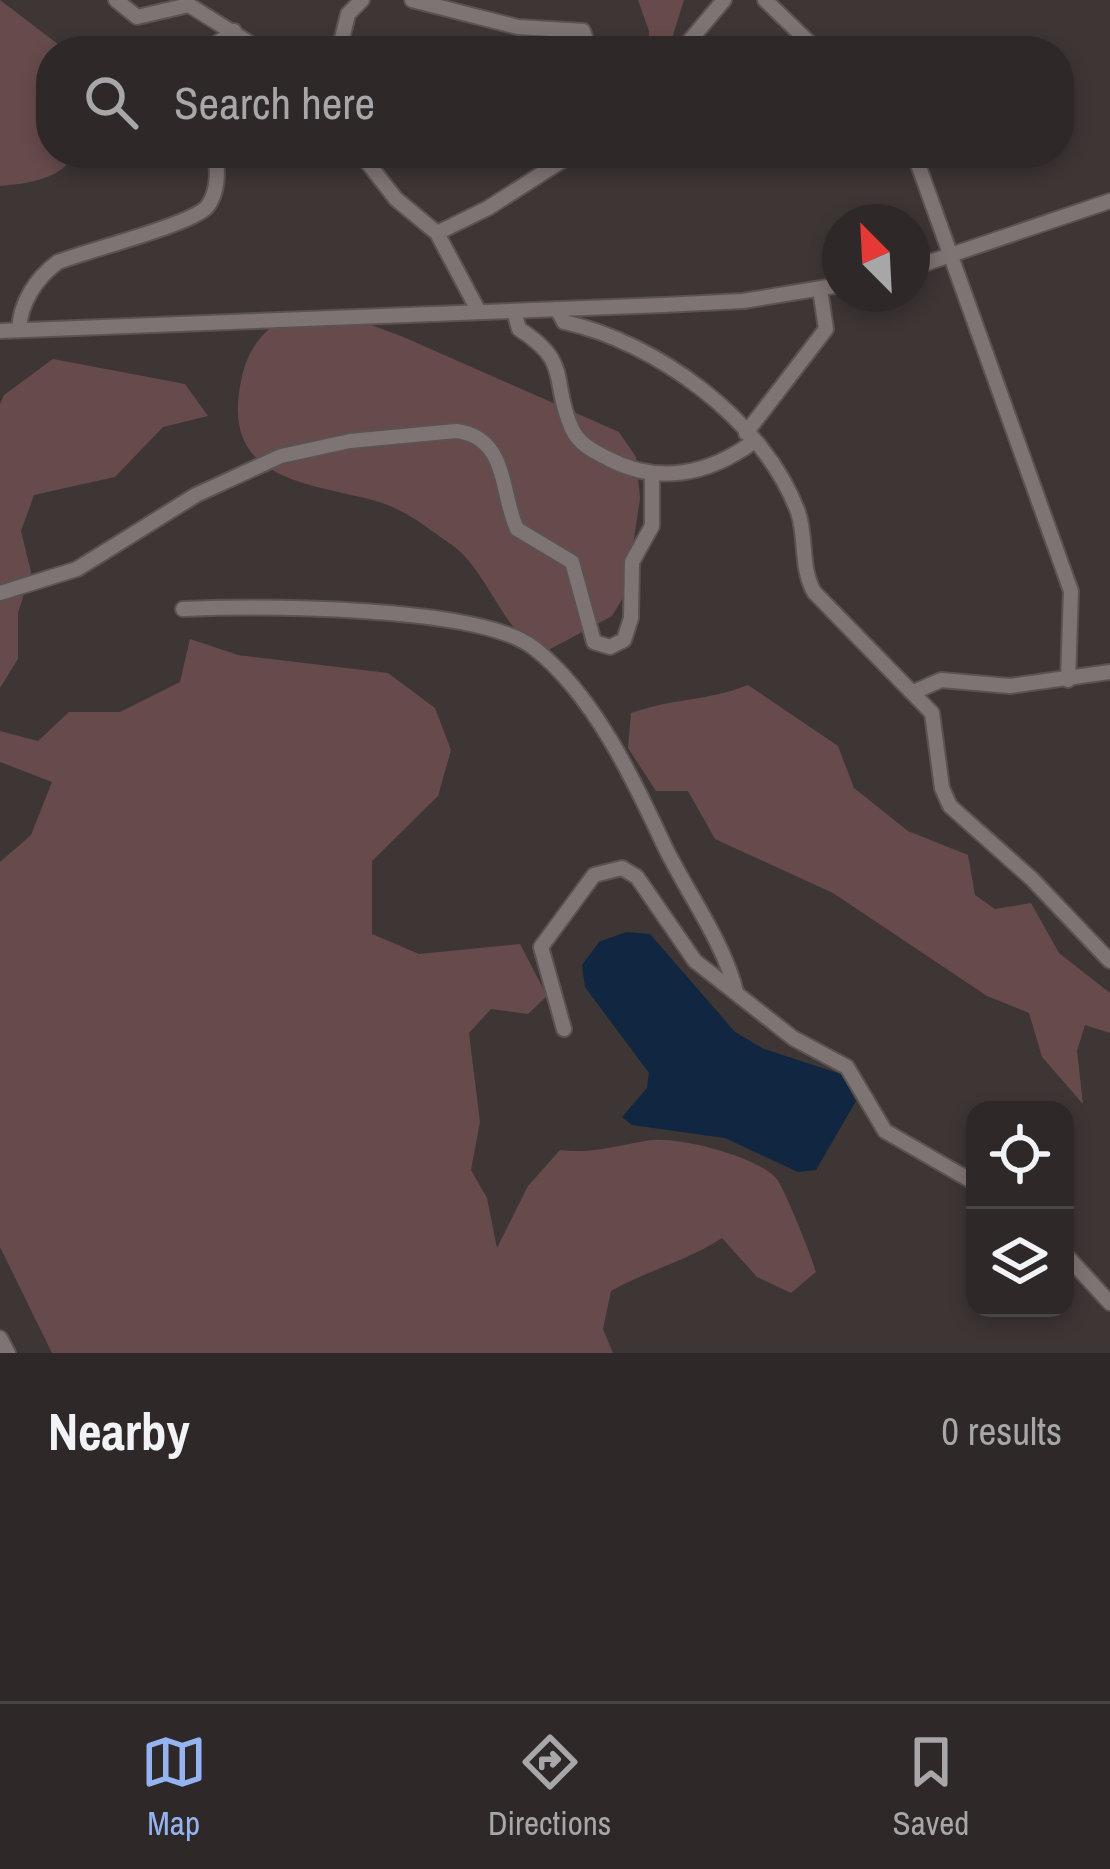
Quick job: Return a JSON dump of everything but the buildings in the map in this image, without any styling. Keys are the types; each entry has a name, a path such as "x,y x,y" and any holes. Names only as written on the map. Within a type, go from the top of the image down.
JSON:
{"street":[{"path":"116,0 137,17 189,5 241,36"},
{"path":"343,36 348,14 362,0"},
{"path":"412,0 518,27 583,31 585,36"},
{"path":"694,36 724,0"},
{"path":"765,0 802,36"},
{"path":"227,36 234,31"},
{"path":"19,330 20,310 58,262 185,220 207,206 216,188 215,168"},
{"path":"371,168 396,200 437,233 479,312"},
{"path":"437,233 488,208 551,168"},
{"path":"920,168 1071,591 1067,680"},
{"path":"930,263 1110,201"},
{"path":"0,331 742,301 820,289 826,329 750,438 708,468 652,476 626,470 586,447 573,431 560,367 547,346 519,328 514,311"},
{"path":"557,309 564,322 609,332 730,410 800,517 805,576 814,592 914,692 937,725 942,788 950,806 1032,879 1110,962"},
{"path":"0,593 77,569 128,542 196,495 281,456 350,441 456,431 472,433 491,446 517,529 572,562 594,642 610,646 624,640 631,618 632,562 652,526 652,476"},
{"path":"184,609 320,610 474,626 534,648 568,683 614,752 736,992"},
{"path":"914,692 941,680 1010,686 1110,672"},
{"path":"564,1030 541,947 594,875 608,868 637,878 695,961 793,1038 847,1067 885,1131 966,1178"},
{"path":"1074,1264 1110,1303"},
{"path":"0,1338 8,1353"}],"shaded area":[{"path":"0,0 47,36 36,36 36,168 63,168 33,181 0,186"},
{"path":"638,0 684,0 673,36 649,36"},
{"path":"295,312 336,312 401,336 619,432 636,457 640,498 626,593 612,616 541,654 510,622 464,556 426,526 383,503 297,481 256,458 244,439 238,414 244,369 259,340"},
{"path":"53,359 185,384 208,416 163,427 115,477 34,495 21,531 31,572 18,613 18,659 0,688 0,404 4,395"},
{"path":"190,639 238,655 388,673 435,708 451,750 438,796 372,861 372,934 419,954 520,944 547,996 528,1014 491,1009 469,1033 480,1122 471,1170 487,1198 497,1248 528,1186 560,1150 665,1140 735,1156 776,1178 816,1272 791,1293 757,1277 722,1238 611,1291 603,1329 613,1353 52,1353 0,1247 0,862 31,835 52,782 0,762 0,731 38,741 69,712 120,712 180,682"},
{"path":"748,685 838,746 854,788 908,831 968,855 975,895 995,909 1031,903 1059,953 1110,993 1110,1033 1085,1025 1077,1051 1083,1104 1042,1057 1029,1013 987,996 833,893 715,839 688,791 656,791 628,748 631,713"}],"water":[{"path":"626,932 650,934 735,1032 764,1049 841,1074 856,1101 816,1170 798,1172 725,1138 632,1125 622,1117 647,1088 649,1073 585,987 582,965 599,942"}]}
